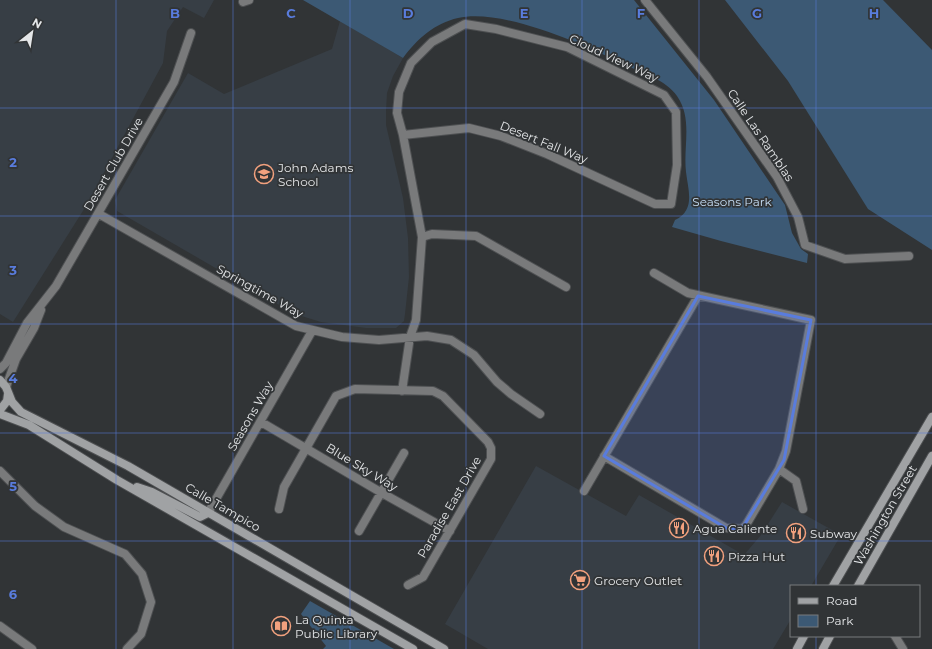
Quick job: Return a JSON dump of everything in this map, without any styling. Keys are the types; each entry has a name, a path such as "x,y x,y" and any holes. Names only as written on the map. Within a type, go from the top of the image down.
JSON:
{"street":[{"name":"Calle Las Ramblas","path":"645,0 707,77 777,177 798,217 805,245 845,260 909,256"},
{"name":"Cloud View Way","path":"402,391 410,337 416,320 422,237 403,135 397,113 399,92 411,63 432,42 464,24 496,29 567,47 664,94 676,112 677,165 671,204"},
{"name":"Desert Club Drive","path":"0,369 6,362 27,324 56,286 174,82 190,33"},
{"name":"Desert Fall Way","path":"403,135 469,128 501,136 547,154 655,204 671,204"},
{"name":"Springtime Way","path":"99,214 296,326 342,337 379,340 410,337 441,337 458,343 474,355 496,382 540,414"},
{"path":"422,237 432,234 476,236 566,287"},
{"path":"604,456 726,528 738,530 742,529 746,525 779,469 786,451 811,320 698,296 688,293 654,273"},
{"path":"584,491 698,296"},
{"name":"Desert Club Drive","path":"0,410 7,401 7,389 16,359 34,328 44,301"},
{"name":"Seasons Way","path":"208,513 312,331"},
{"name":"Calle Tampico","path":"0,380 7,389 12,402 21,412 128,466 444,649"},
{"name":"Paradise East Drive","path":"279,509 284,486 336,396 355,389 402,391 426,390 434,391 443,396 480,433 491,448 491,459 423,577 408,585"},
{"path":"0,414 29,425 117,480 413,649"},
{"name":"Washington Street","path":"834,585 932,417"},
{"name":"Blue Sky Way","path":"261,422 450,531"},
{"path":"359,531 404,453"},
{"name":"Washington Street","path":"859,585 932,456"},
{"path":"779,469 796,481 803,508"},
{"path":"0,471 35,506 64,527 125,554 142,574 151,602 141,634 127,649"},
{"path":"117,480 152,492 200,517 208,513"},
{"path":"0,626 32,649"},
{"path":"797,649 803,637"},
{"path":"823,649 829,637"},
{"path":"896,637 903,649"}],"highlighted area":[{"path":"698,296 811,320 784,460 742,529 726,528 604,456"}],"shaded area":[{"path":"0,0 214,0 204,18 183,7 167,31 163,63 86,206 13,322 0,314"},
{"name":"John Adams School","path":"340,21 403,58 393,76 387,93 386,111 386,125 403,198 408,238 409,277 405,314 404,321 396,328 366,328 321,322 295,314 117,211 115,200 188,73 224,94 332,49"},
{"path":"536,466 626,516 639,495 744,555 761,535 782,502 841,535 812,585 790,585 790,621 773,649 488,649 445,624"}],"green space":[{"name":"Seasons Park","path":"303,0 634,0 714,100 785,205 792,233 801,249 808,254 807,263 672,227 675,220 682,216 686,211 689,199 685,162 685,114 682,105 672,90 654,78 568,39 498,18 477,16 450,20 434,28 420,38 403,58"},
{"path":"725,0 883,0 932,50 932,250 868,209 788,81"},
{"path":"310,601 394,649 323,649 326,646 301,614"}],"place":[{"name":"John Adams School","path":"264,174"},
{"name":"Agua Caliente","path":"679,528"},
{"name":"Subway","path":"796,533"},
{"name":"Pizza Hut","path":"714,556"},
{"name":"Grocery Outlet","path":"580,580"},
{"name":"La Quinta Public Library","path":"281,626"}]}
